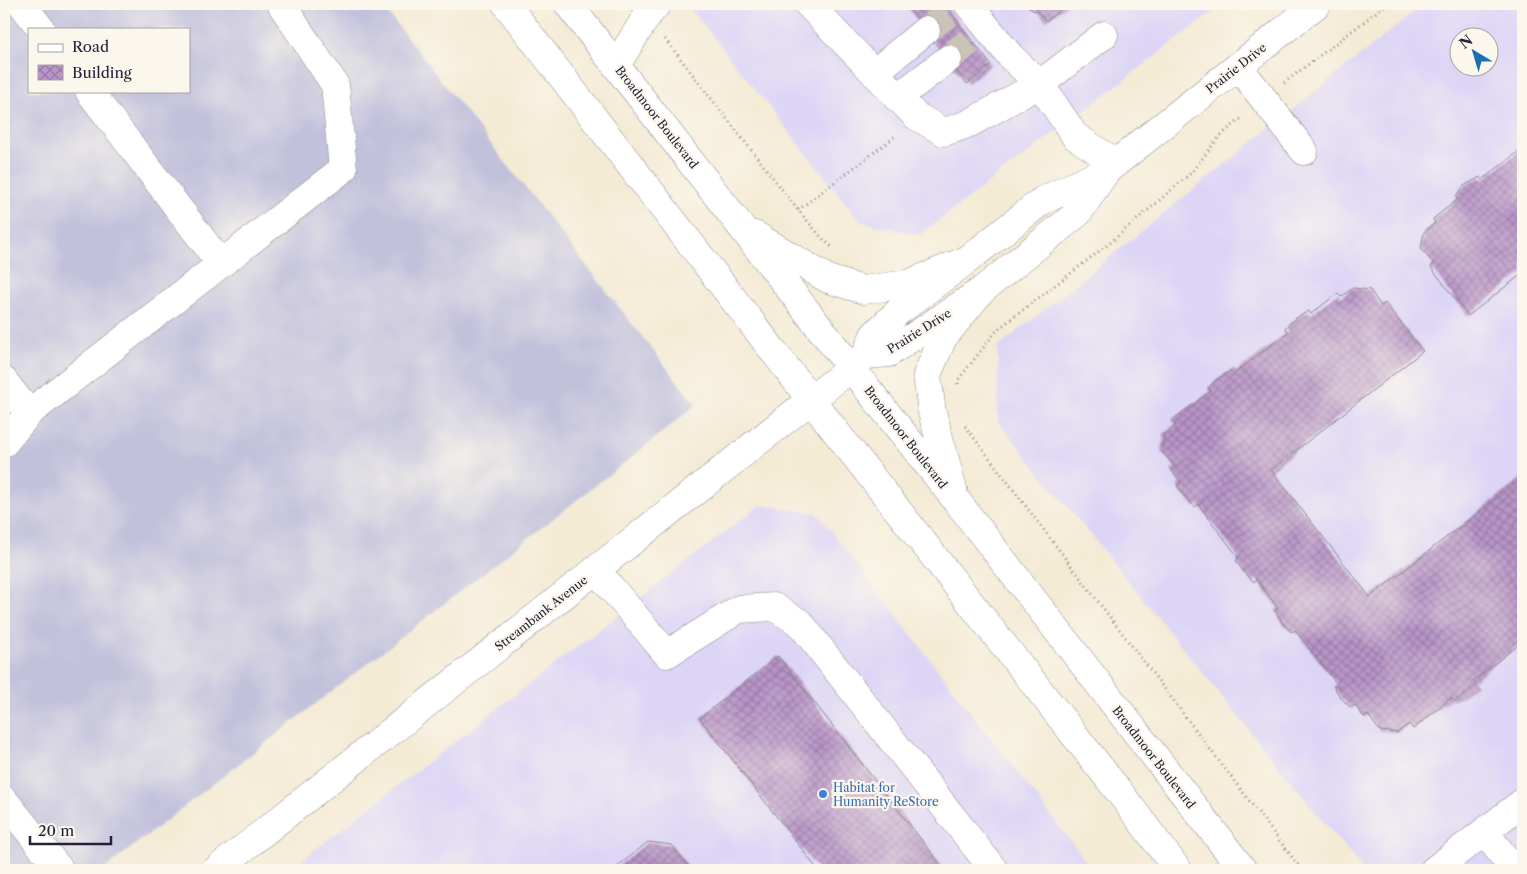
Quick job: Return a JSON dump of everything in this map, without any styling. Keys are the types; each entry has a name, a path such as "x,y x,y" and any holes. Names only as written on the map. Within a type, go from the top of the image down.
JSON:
{"main road":[{"path":"22,4 41,28"},
{"path":"4,443 29,413 343,169 335,85 281,4"},
{"path":"506,4 811,400 1120,793 1178,870"},
{"name":"Broadmoor Boulevard","path":"568,4 740,226 858,362 956,500 1243,870"},
{"path":"616,65 647,16 657,4"},
{"path":"808,4 897,98 919,118 944,132 968,124 1040,84 1104,35"},
{"name":"Prairie Drive","path":"858,362 874,335 899,311 1042,201 1112,166 1317,4"},
{"path":"959,6 979,34 1011,56 1040,84 1075,136 1112,166"},
{"path":"874,73 926,30"},
{"path":"897,98 948,59"},
{"path":"1238,66 1304,151"},
{"path":"90,92 221,264"},
{"name":"Prairie Drive","path":"858,362 889,353 981,291 1078,213 1112,166"},
{"path":"740,226 828,279 863,290 908,284 967,260"},
{"path":"956,500 932,412 928,375 943,338 981,291"},
{"name":"Streambank Avenue","path":"216,870 858,362"},
{"path":"4,381 29,413"},
{"path":"596,570 668,654 739,609 774,607 800,623 994,870"},
{"path":"4,800 49,866"},
{"path":"1434,870 1523,802"},
{"path":"1485,832 1514,870"}],"path":[{"path":"957,387 958,380 998,330 1110,243 1191,173 1219,137 1263,99 1387,4"},
{"path":"667,42 798,210 822,238 838,252"},
{"path":"798,210 919,118"},
{"path":"962,418 966,426 1268,826 1298,865 1306,870"}],"shaded area":[{"path":"4,4 381,4 696,405 103,870 4,870"},
{"path":"687,4 1224,4 920,235 861,222"},
{"path":"1424,4 1523,4 1523,870 1363,870 998,421 998,347"},
{"path":"760,505 817,513 1093,870 289,870"}],"building":[{"path":"916,4 944,4 991,65 967,84 909,9"},
{"path":"1027,4 1068,4 1046,21"},
{"path":"1523,148 1523,273 1468,316 1431,267 1434,264 1421,249 1424,232 1435,223 1433,219 1458,199 1456,196 1464,186 1480,177 1482,180"},
{"path":"1353,288 1370,290 1381,306 1385,303 1423,351 1271,470 1370,597 1522,478 1523,480 1523,641 1473,681 1476,684 1463,696 1454,701 1451,698 1413,729 1409,724 1397,733 1380,731 1368,715 1364,717 1355,705 1351,708 1341,698 1334,687 1337,684 1295,630 1292,632 1283,624 1275,610 1278,608 1256,579 1254,582 1245,574 1236,561 1239,558 1198,504 1195,507 1182,493 1177,485 1181,483 1171,470 1175,467 1162,452 1164,434 1176,425 1172,420 1211,391 1208,388 1216,380 1233,369 1235,373 1288,332 1285,328 1296,318 1309,311 1311,314 1338,293 1341,297"},
{"name":"Habitat for Humanity ReStore","path":"778,656 945,870 818,870 700,718"},
{"path":"648,842 672,845 691,870 613,870"}],"tunnel":[{"path":"926,30 950,12"},
{"path":"948,59 971,40"}],"place":[{"name":"Habitat for Humanity ReStore","path":"823,794"}]}
